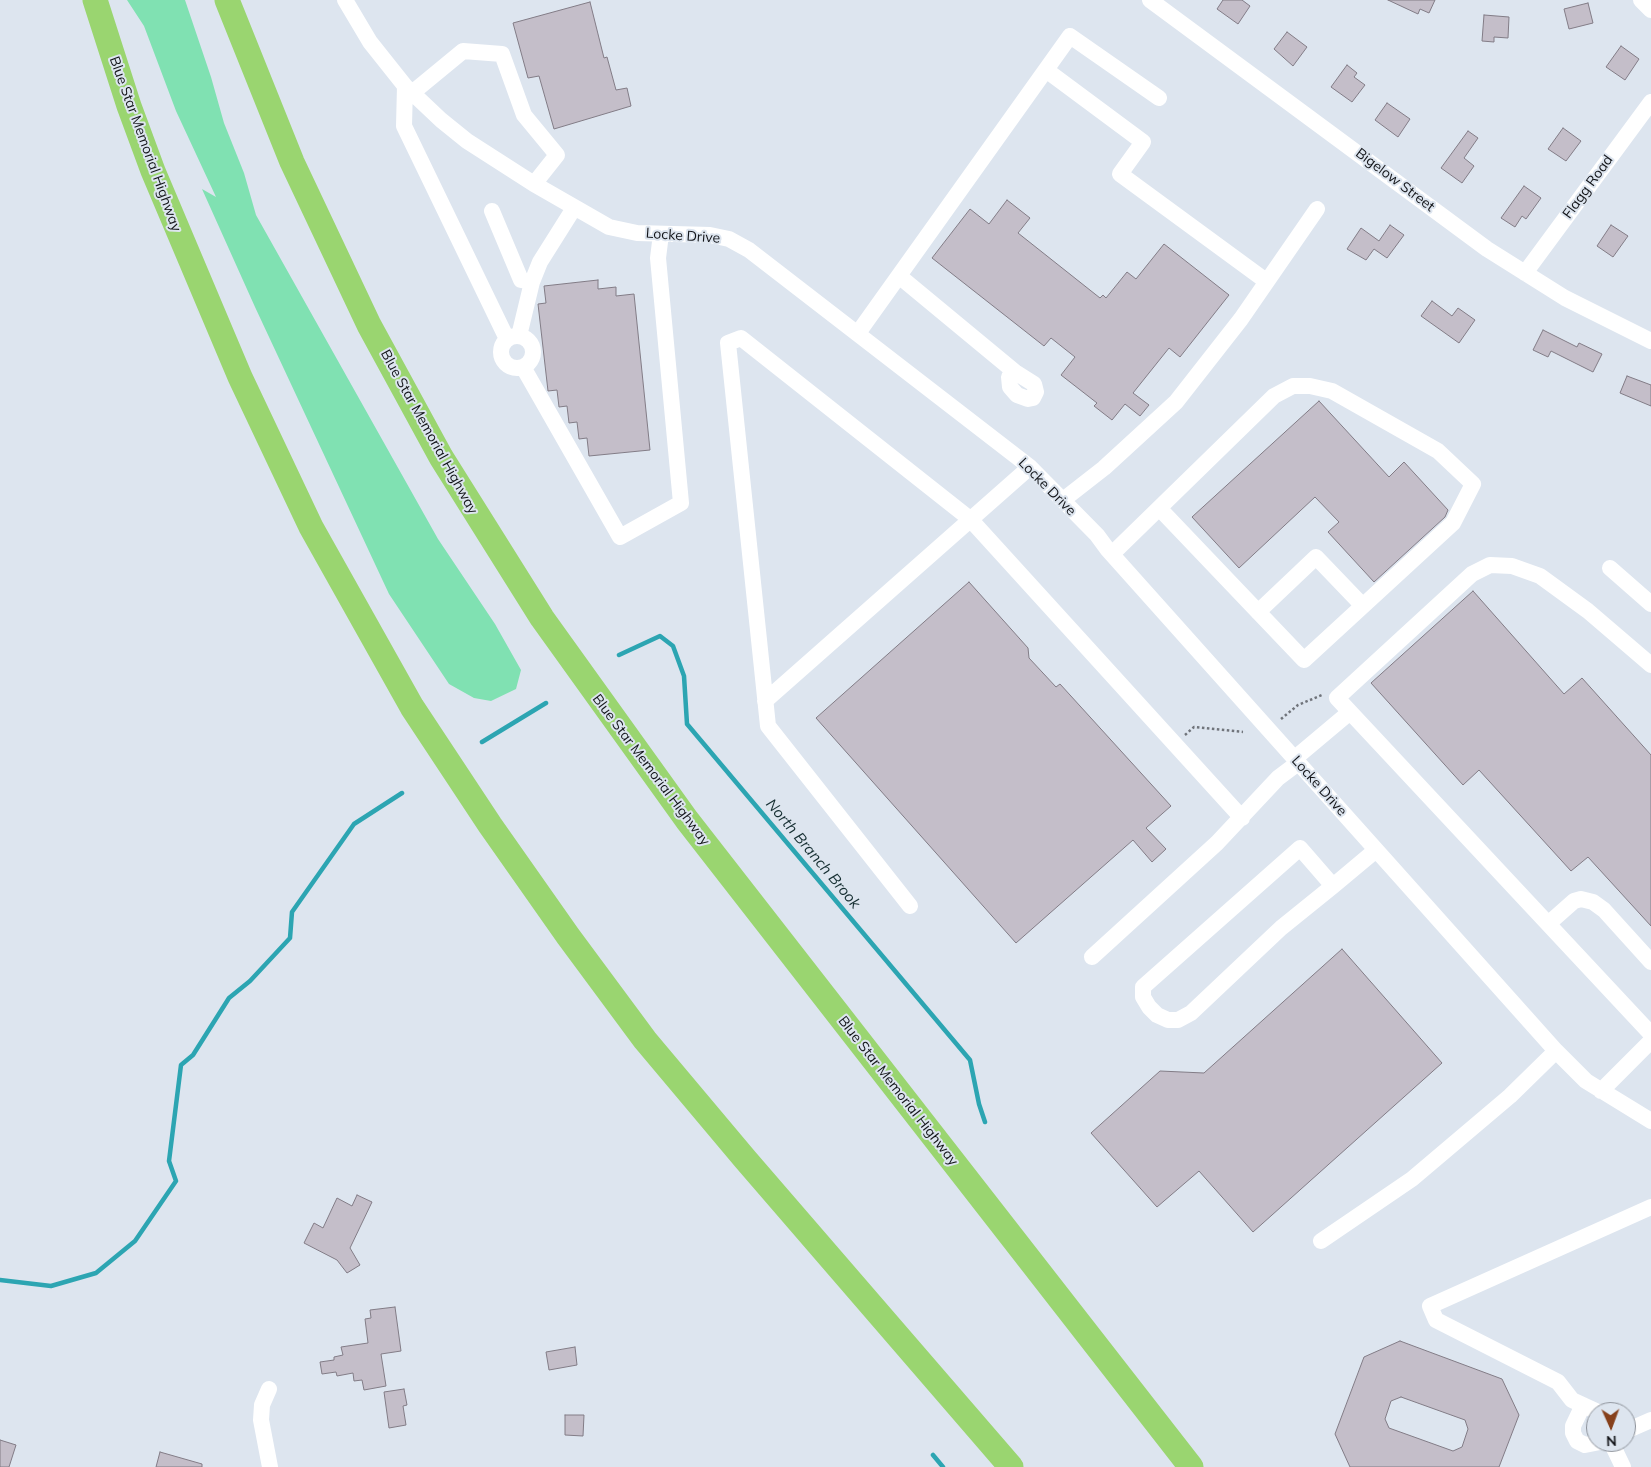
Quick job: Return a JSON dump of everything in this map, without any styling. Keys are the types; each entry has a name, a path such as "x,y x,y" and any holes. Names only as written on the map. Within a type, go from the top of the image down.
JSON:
{"highway":[{"name":"Blue Star Memorial Highway","path":"95,0 153,172 240,377 311,527 412,706 501,841 646,1040 745,1159 1012,1467"},
{"name":"Blue Star Memorial Highway","path":"227,0 296,172 369,325 441,457 526,594 584,680 687,820 1192,1467"}],"street":[{"name":"Locke Drive","path":"345,0 370,42 409,90 467,141 534,184 609,228 637,233 710,235 729,239 765,260 1030,467 1097,535 1296,761 1556,1051 1586,1081 1651,1121"},
{"name":"Bigelow Street","path":"1150,0 1169,5 1487,249 1566,298 1651,341"},
{"path":"1640,0 1651,10"},
{"path":"858,333 1070,36 1159,98"},
{"path":"513,338 404,126 409,90 463,52 502,54 524,115 557,155 534,184"},
{"path":"1046,70 1143,142 1120,174 1266,281"},
{"name":"Flagg Road","path":"1525,273 1651,102"},
{"path":"513,338 526,339 532,348 531,359 524,367 512,368 503,361 500,351 513,338 540,262 574,208"},
{"path":"1063,500 1104,468 1176,402 1241,319 1317,209"},
{"path":"492,211 521,280 532,282"},
{"path":"524,367 620,537 681,502 658,258 661,234"},
{"path":"899,276 1015,372"},
{"path":"910,906 768,726 728,343 741,338 970,519 1242,818"},
{"path":"1112,554 1159,508 1274,396 1293,386 1310,386 1332,391 1438,451 1473,484 1453,523 1304,660 1159,508"},
{"path":"765,702 1030,467"},
{"path":"1258,612 1316,558 1363,606"},
{"path":"1651,665 1588,611 1540,576 1512,566 1490,565 1472,574 1337,698 1651,1034"},
{"path":"1610,568 1651,604"},
{"path":"1092,957 1242,818 1278,778 1350,712"},
{"path":"1333,886 1300,848 1143,987 1143,997 1149,1007 1157,1015 1168,1020 1178,1020 1191,1013 1281,928 1333,886 1376,850"},
{"path":"1548,924 1574,901 1582,899 1593,902 1604,910 1651,962"},
{"path":"1601,1091 1651,1040"},
{"path":"1321,1241 1412,1179 1510,1096 1556,1051"},
{"path":"1586,1407 1572,1400 1558,1382 1436,1320 1430,1306 1651,1207"},
{"path":"269,1389 262,1405 261,1420 270,1467"},
{"path":"1586,1413 1573,1426 1573,1433 1577,1441 1586,1445"},
{"path":"1636,1427 1651,1420"},
{"path":"1616,1452 1623,1467"}],"path":[{"path":"1281,719 1298,705 1318,695 1332,694 1337,698"},
{"path":"1183,736 1194,727 1243,732"}],"green space":[{"path":"127,0 185,0 211,77 224,123 244,173 256,215 438,539 495,624 521,670 516,689 491,701 474,698 449,684 389,594 202,189 216,197 176,111 144,26"}],"building":[{"path":"1223,0 1242,0 1250,6 1238,24 1217,9"},
{"path":"1388,0 1435,0 1429,13 1420,9 1418,14"},
{"path":"590,2 604,58 607,57 616,90 627,88 631,106 554,129 539,76 528,78 513,23"},
{"path":"1588,3 1593,23 1569,29 1564,9"},
{"path":"1484,15 1509,17 1508,38 1494,37 1494,42 1482,41"},
{"path":"1287,32 1307,47 1293,66 1274,49"},
{"path":"1621,46 1639,59 1625,80 1606,67"},
{"path":"1347,65 1357,73 1354,77 1365,85 1352,102 1331,87"},
{"path":"1387,103 1410,119 1398,137 1375,120"},
{"path":"1563,128 1581,141 1566,161 1548,149"},
{"path":"1468,131 1478,138 1464,158 1474,166 1462,183 1441,168"},
{"path":"1524,186 1541,198 1526,219 1522,216 1515,227 1501,218"},
{"path":"1007,200 1030,218 1018,233 1100,298 1103,295 1106,298 1127,272 1136,279 1164,244 1229,295 1180,357 1169,348 1133,393 1149,405 1140,416 1125,404 1112,420 1094,406 1097,403 1061,375 1075,357 1051,338 1044,346 932,258 970,209 989,224"},
{"path":"1390,225 1404,235 1387,258 1374,249 1366,260 1347,249 1361,228 1379,241"},
{"path":"1611,225 1628,236 1613,257 1597,246"},
{"path":"598,280 598,289 616,287 616,296 634,294 650,450 589,456 587,438 579,439 577,422 569,423 567,406 559,407 557,390 548,391 538,304 546,303 544,286"},
{"path":"1432,301 1452,316 1458,308 1475,320 1459,343 1421,316"},
{"path":"1543,330 1577,347 1579,343 1602,354 1593,372 1551,351 1548,357 1533,350"},
{"path":"1627,376 1651,385 1651,406 1620,393"},
{"path":"1319,401 1389,477 1404,462 1448,510 1445,517 1374,582 1328,532 1339,522 1315,497 1239,568 1192,517"},
{"path":"969,582 1028,648 1029,658 1056,687 1060,684 1171,806 1146,828 1166,849 1152,862 1133,840 1016,943 816,718"},
{"path":"1473,591 1564,694 1582,678 1651,755 1651,926 1588,857 1571,871 1479,770 1463,785 1371,683"},
{"path":"1342,949 1442,1063 1253,1232 1199,1171 1157,1207 1091,1133 1160,1071 1204,1073"},
{"path":"357,1195 372,1202 350,1248 360,1265 347,1273 337,1260 304,1243 314,1223 323,1228 337,1198 352,1206"},
{"path":"395,1307 401,1351 381,1354 386,1386 364,1390 362,1380 354,1381 353,1373 337,1376 336,1372 322,1374 320,1362 334,1360 334,1357 343,1355 341,1347 368,1343 365,1319 371,1318 370,1310"},
{"path":"1400,1341 1502,1379 1519,1415 1499,1467 1350,1467 1335,1434 1364,1357","holes":["1401,1397 1465,1420 1468,1429 1462,1447 1453,1451 1389,1428 1385,1419 1391,1401"]},
{"path":"575,1347 577,1365 549,1370 546,1352"},
{"path":"404,1389 407,1405 403,1406 406,1425 389,1428 384,1392"},
{"path":"565,1415 584,1415 583,1436 565,1435"},
{"path":"0,1440 16,1445 9,1467 0,1467"},
{"path":"160,1452 202,1464 202,1467 156,1467"}],"waterway":[{"name":"North Branch Brook","path":"619,655 660,636 673,646 684,676 687,724 970,1060 979,1104 985,1122"},
{"name":"North Branch Brook","path":"482,742 546,703"},
{"name":"North Branch Brook","path":"0,1280 51,1286 96,1273 135,1241 176,1181 169,1161 181,1065 193,1055 229,998 250,981 290,938 292,912 354,824 402,793"},
{"name":"North Branch Brook","path":"933,1455 943,1467"}]}
